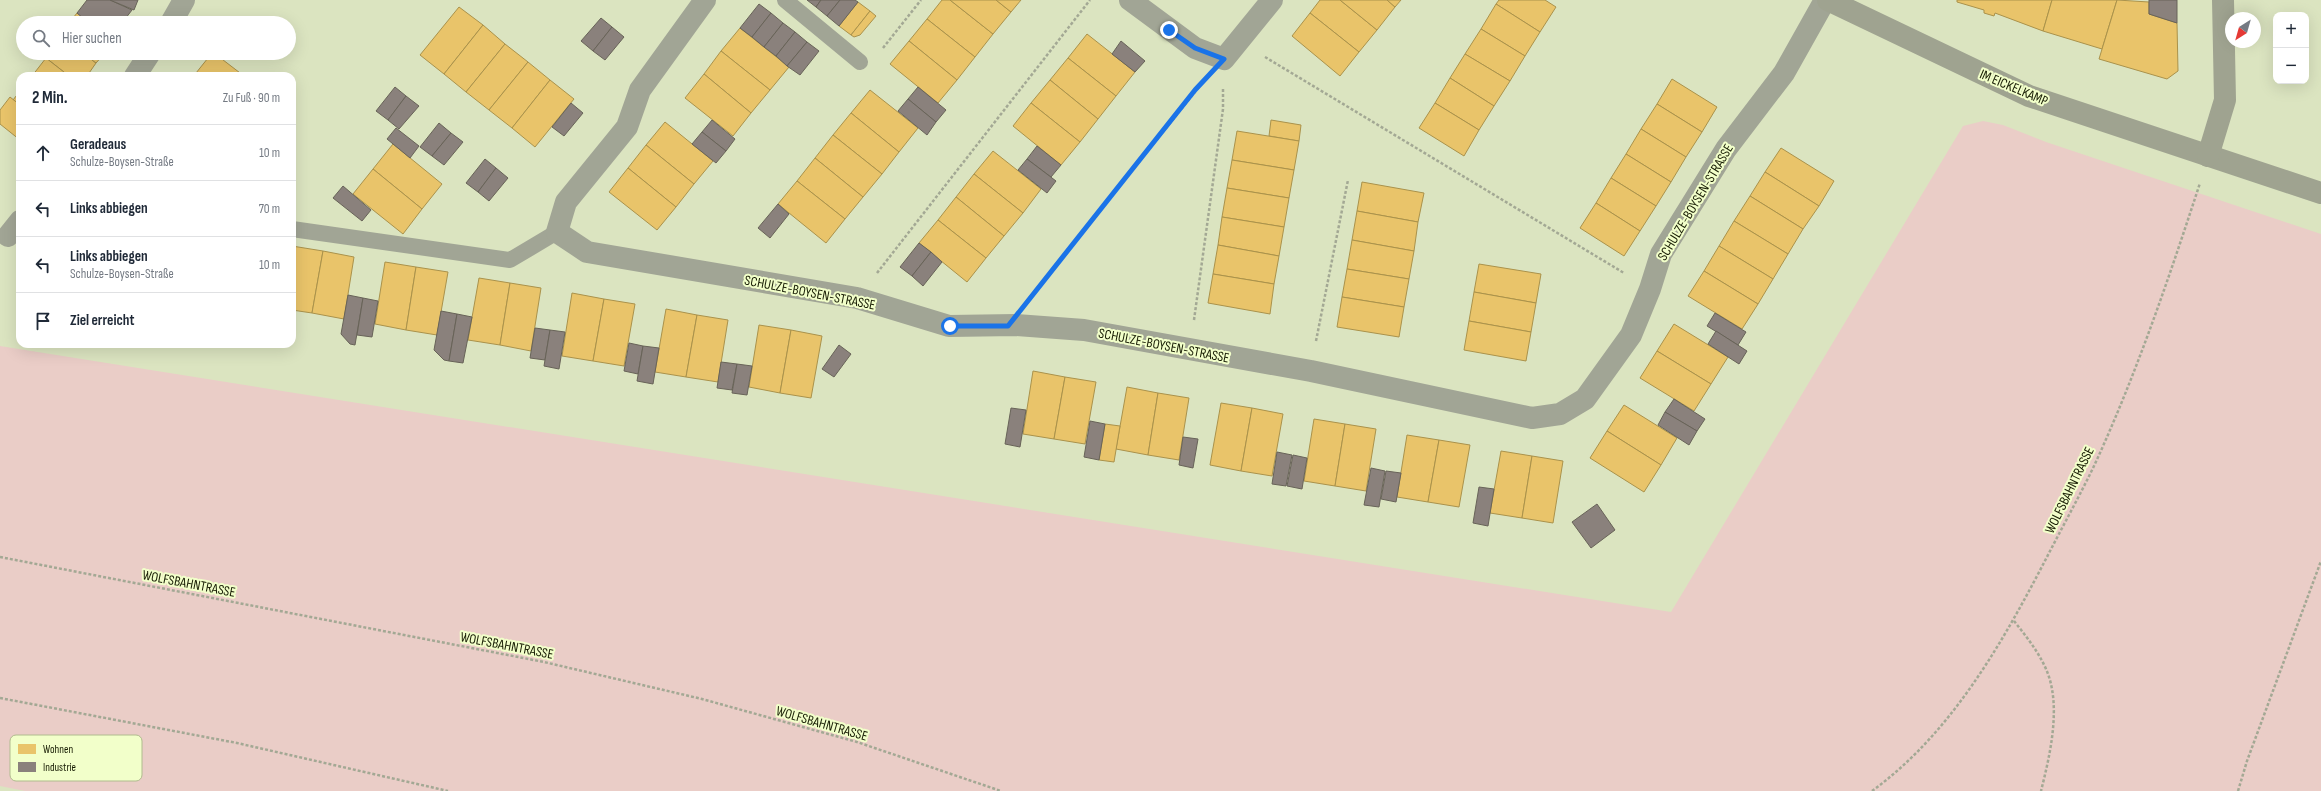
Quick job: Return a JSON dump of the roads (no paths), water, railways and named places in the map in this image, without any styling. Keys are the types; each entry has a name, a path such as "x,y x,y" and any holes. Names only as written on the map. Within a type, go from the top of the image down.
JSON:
{"street":[{"path":"175,16 184,0"},
{"path":"557,232 566,202 628,127 640,90 704,0"},
{"path":"1130,0 1195,48 1224,59 1272,0"},
{"name":"SCHULZE-BOYSEN-STRASSE","path":"557,232 587,252 857,298 950,326 1008,326 1084,330 1311,371 1532,418 1560,414 1585,399 1631,335 1650,289 1661,254 1726,149 1784,74 1827,0"},
{"name":"IM EICKELKAMP","path":"1827,0 2029,96 2321,193"},
{"path":"2208,156 2225,100 2223,0"},
{"path":"138,72 145,60"}],"lane":[{"path":"785,0 860,62"},
{"path":"296,230 510,260 557,232"}]}
